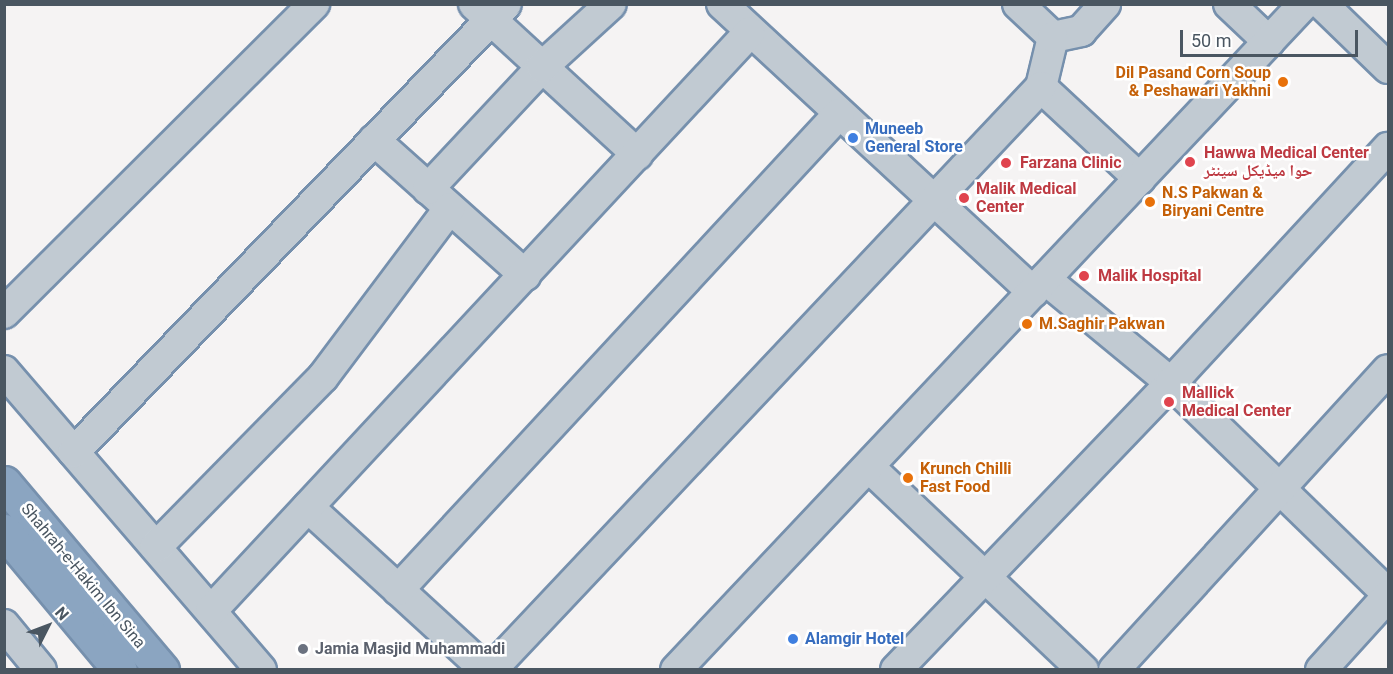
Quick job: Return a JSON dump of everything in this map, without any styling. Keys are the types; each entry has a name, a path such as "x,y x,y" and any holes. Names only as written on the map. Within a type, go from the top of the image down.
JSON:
{"highway":[{"name":"Shahrah-e-Hakim Ibn Sina","path":"4,483 162,669"},
{"name":"Shahrah-e-Hakim Ibn Sina","path":"4,531 120,669"}],"street":[{"path":"4,313 314,4"},
{"path":"156,547 323,377 439,198 542,67 611,4"},
{"path":"722,4 749,33 932,200 1039,286 1171,383 1280,486 1389,595 1321,669"},
{"path":"1018,4 1053,37"},
{"path":"1053,37 1081,31 1106,4"},
{"path":"1229,4 1269,42"},
{"path":"676,669 1304,4"},
{"path":"1322,4 1389,68"},
{"path":"74,452 374,140 490,9 542,67 637,154"},
{"path":"211,611 749,33"},
{"path":"490,669 1041,87 1053,37"},
{"path":"1041,87 1140,179"},
{"path":"398,590 838,114"},
{"path":"374,140 525,275"},
{"path":"896,669 1171,383 1389,148"},
{"path":"1114,669 1389,370"},
{"path":"4,371 261,669"},
{"path":"869,467 1083,669"},
{"path":"308,507 486,669"},
{"path":"8,636 41,669"}],"place":[{"name":"Dil Pasand Corn Soup & Peshawari Yakhni","path":"1283,82"},
{"name":"Muneeb General Store","path":"853,138"},
{"name":"Hawwa Medical Center حوا میڈیکل سینٹر","path":"1190,162"},
{"name":"Farzana Clinic","path":"1006,163"},
{"name":"Malik Medical Center","path":"964,198"},
{"name":"N.S Pakwan & Biryani Centre","path":"1150,202"},
{"name":"Malik Hospital","path":"1084,276"},
{"name":"M.Saghir Pakwan","path":"1027,324"},
{"name":"Mallick Medical Center","path":"1169,402"},
{"name":"Krunch Chilli Fast Food","path":"908,478"},
{"name":"Alamgir Hotel","path":"793,639"},
{"name":"Jamia Masjid Muhammadi","path":"303,649"}]}
